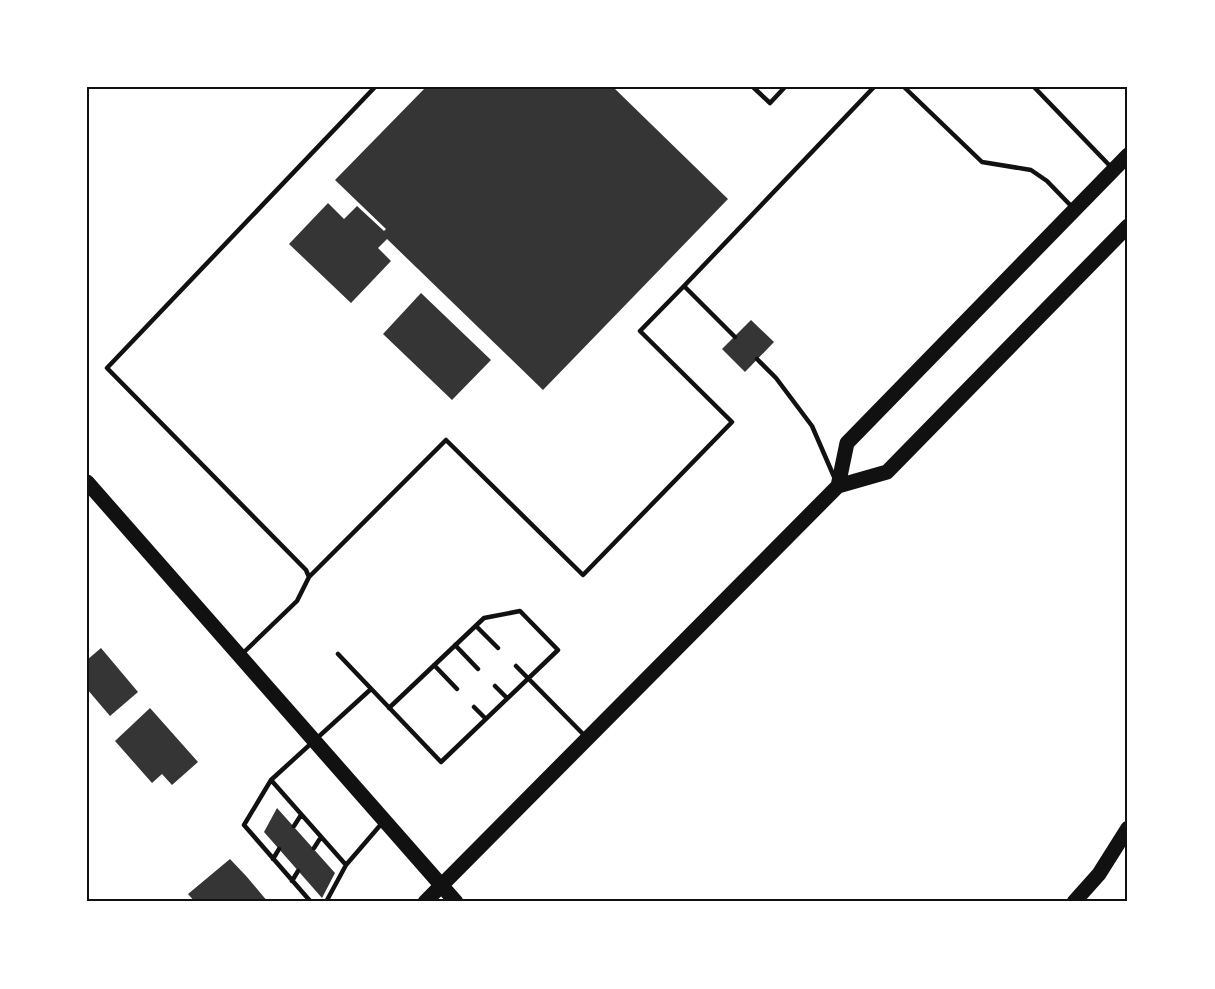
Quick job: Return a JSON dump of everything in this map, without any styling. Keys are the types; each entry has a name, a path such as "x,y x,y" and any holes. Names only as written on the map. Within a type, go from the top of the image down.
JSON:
{"main road":[{"path":"838,486 848,443 1128,155"},
{"path":"425,902 838,486 887,472 1128,226"},
{"path":"87,482 456,902"},
{"path":"1074,902 1099,874 1128,828"}],"lane":[{"path":"309,577 296,556 107,368 375,87"},
{"path":"753,87 770,103 784,87"},
{"path":"240,656 297,601 309,577 446,440 583,575 732,422 640,331 874,87"},
{"path":"904,87 982,162 1031,170 1047,181 1075,209"},
{"path":"1034,87 1114,169"},
{"path":"684,286 735,336"},
{"path":"758,359 776,378 812,426 838,486"},
{"path":"338,654 389,708 441,762 558,650 520,611 484,618 389,708"},
{"path":"476,626 498,648"},
{"path":"455,645 478,669"},
{"path":"434,666 457,689"},
{"path":"516,666 587,739"},
{"path":"495,686 507,698"},
{"path":"310,902 244,825 271,780 371,689"},
{"path":"474,707 486,719"},
{"path":"271,780 345,865"},
{"path":"294,826 301,815"},
{"path":"326,902 345,865 384,821"},
{"path":"314,848 321,837"},
{"path":"273,859 279,849"},
{"path":"292,881 298,871"}],"building":[{"path":"426,87 613,87 728,199 543,390 387,239 378,248 391,261 351,303 289,244 328,203 344,219 357,206 384,231 386,229 335,180"},
{"path":"421,293 491,360 452,400 383,334"},
{"path":"751,320 774,342 745,372 722,349"},
{"path":"101,648 138,692 110,716 87,689 87,660"},
{"path":"150,708 198,762 172,785 162,774 152,783 115,741"},
{"path":"277,808 335,873 322,898 264,832"},
{"path":"230,859 268,902 195,902 188,894"}]}
